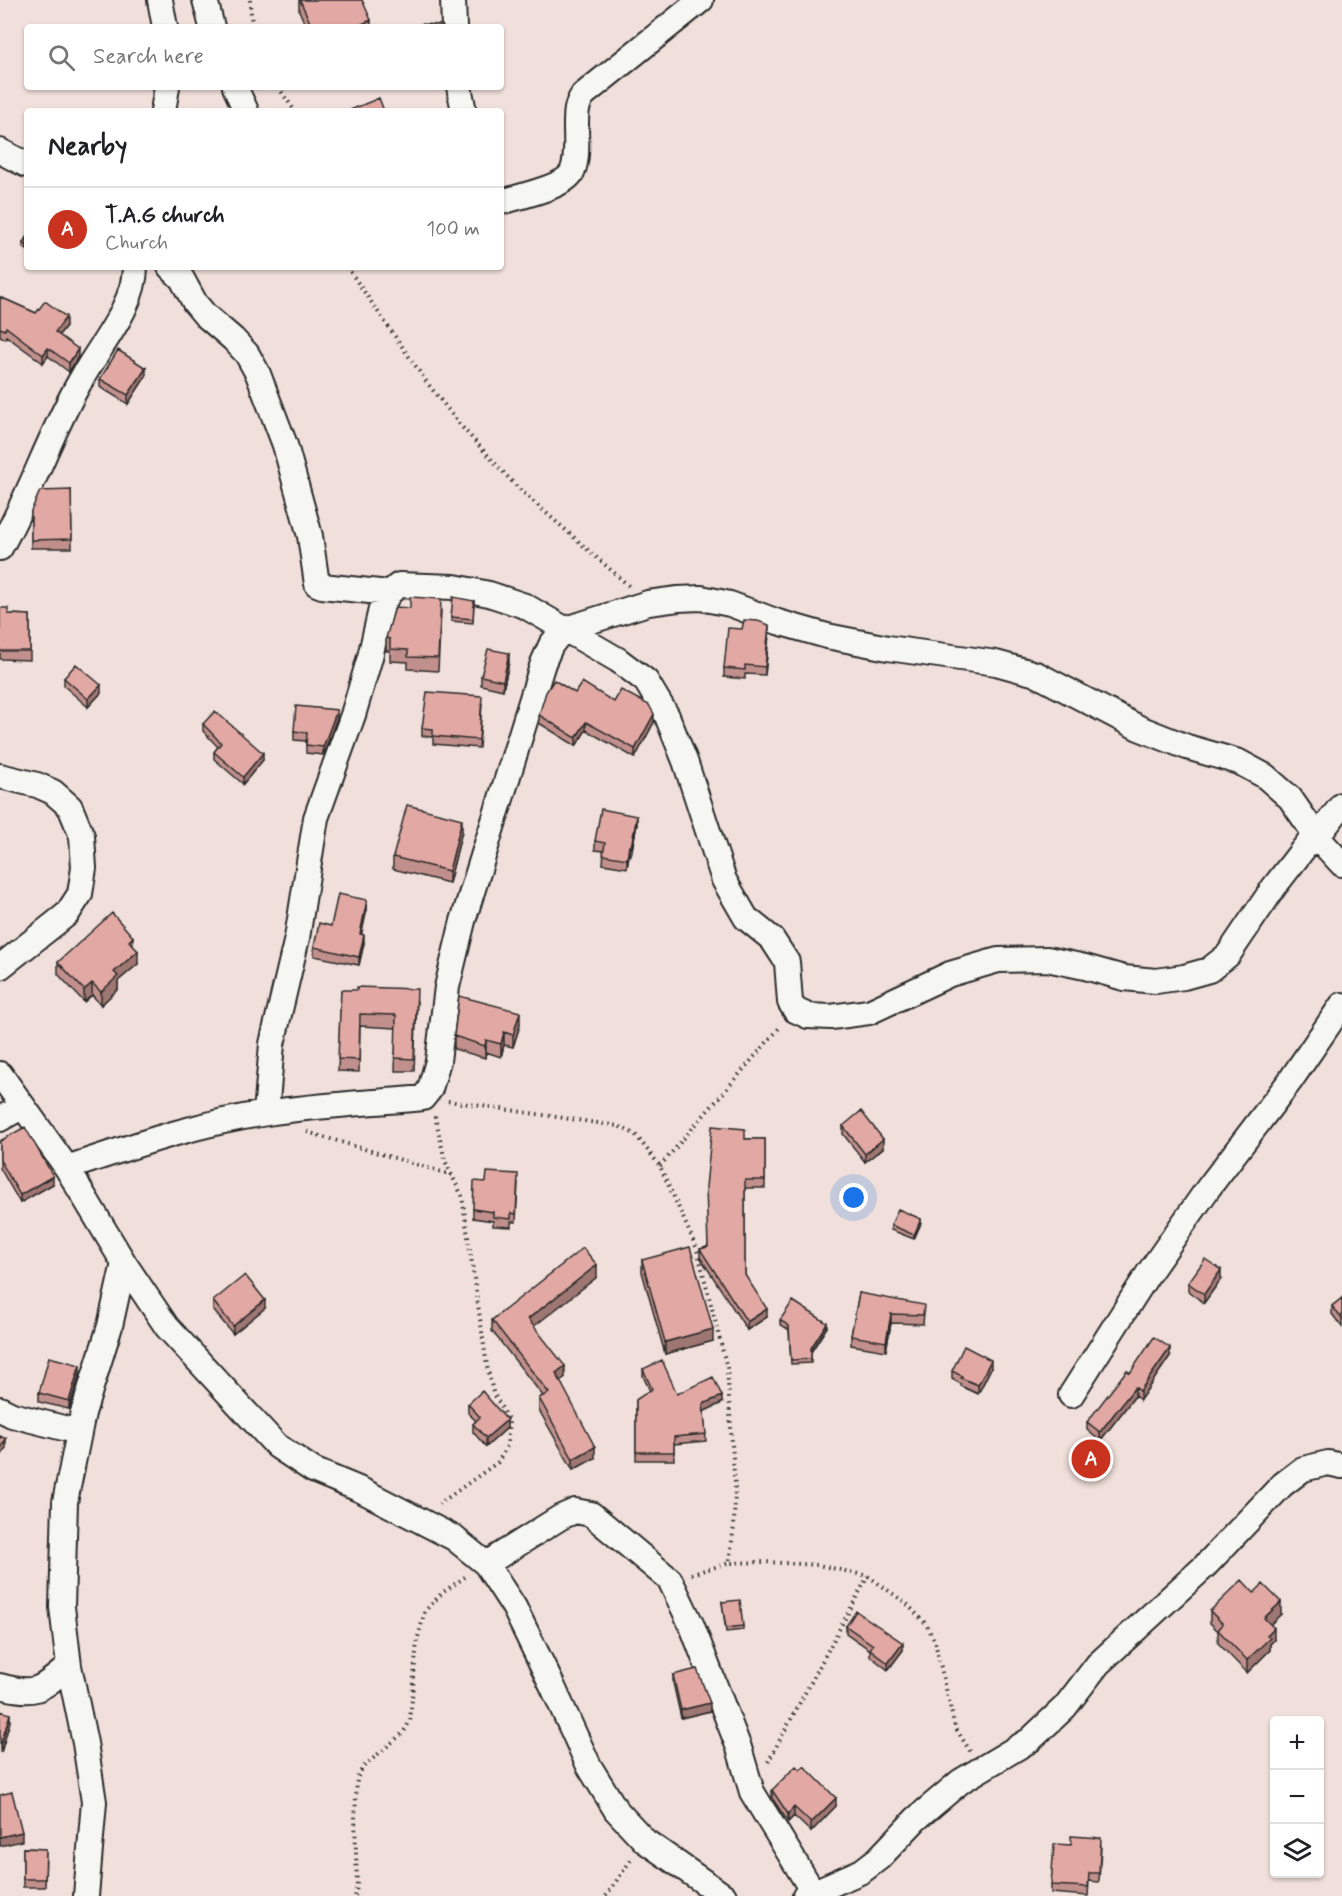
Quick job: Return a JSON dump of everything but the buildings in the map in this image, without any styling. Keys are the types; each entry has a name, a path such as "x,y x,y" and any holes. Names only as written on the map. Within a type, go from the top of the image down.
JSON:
{"street":[{"path":"160,0 164,24"},
{"path":"205,0 211,24"},
{"path":"453,0 454,24"},
{"path":"504,201 561,182 572,172 578,102 700,0"},
{"path":"164,108 166,90"},
{"path":"236,90 245,108"},
{"path":"460,90 463,108"},
{"path":"0,151 24,163"},
{"path":"0,548 82,378 115,326 131,289 134,270"},
{"path":"173,270 182,279 204,315 247,354 258,374 288,456 310,536 317,584 389,593"},
{"path":"266,1113 272,1044 297,938 316,818 353,715 382,605 389,593 399,585 454,587 489,594 525,606 618,660 646,681 662,707 685,761 724,880 746,918 772,939 787,962 790,1002 795,1010 808,1016 831,1017 869,1012 950,974 998,960 1047,959 1124,978 1156,981 1209,970 1228,955 1274,886 1342,805"},
{"path":"67,1168 163,1135 266,1113 340,1104 428,1099 438,1061 447,987 463,921 543,663 551,645 563,630 648,603 678,598 701,598 730,604 778,622 827,636 888,648 996,663 1036,674 1138,728 1187,747 1239,762 1264,776 1290,798 1316,835 1342,864"},
{"path":"0,776 37,784 53,792 70,807 82,836 84,868 80,894 67,914 0,967"},
{"path":"1071,1395 1148,1274 1209,1187 1290,1081 1342,1005"},
{"path":"0,1074 67,1168 124,1263 167,1327 277,1446 313,1470 361,1490 454,1538 486,1564 514,1607 589,1766 616,1810 645,1840 724,1896"},
{"path":"0,1119 23,1106"},
{"path":"86,1896 94,1802 85,1743 69,1666 62,1606 65,1502 79,1432 110,1326 124,1263"},
{"path":"0,1409 79,1432"},
{"path":"486,1564 575,1510 591,1514 670,1580 692,1626 739,1748 752,1792 809,1894 862,1870 892,1845 916,1819 961,1781 1030,1740 1065,1707 1098,1664 1205,1566 1282,1485 1303,1468 1328,1463 1342,1466"},
{"path":"0,1686 33,1691 44,1686 69,1666"}],"path":[{"path":"250,0 252,24"},
{"path":"280,90 293,108"},
{"path":"349,270 428,384 485,454 518,488 648,603"},
{"path":"660,1166 795,1010"},
{"path":"419,1519 498,1462 507,1446 510,1433 509,1421 493,1392 487,1366 462,1196 445,1161 428,1099 618,1126 635,1134 660,1166 697,1249 727,1368 735,1488 734,1526 729,1563"},
{"path":"302,1130 453,1176"},
{"path":"670,1580 729,1563 765,1562 818,1564 868,1576 907,1604 926,1624 935,1642 955,1727 982,1769"},
{"path":"356,1896 357,1778 363,1767 403,1733 410,1720 417,1641 425,1611 442,1593 486,1564"},
{"path":"752,1792 868,1576"},
{"path":"606,1896 645,1840"}],"place":[{"name":"T.A.G church","path":"1091,1459"}]}
